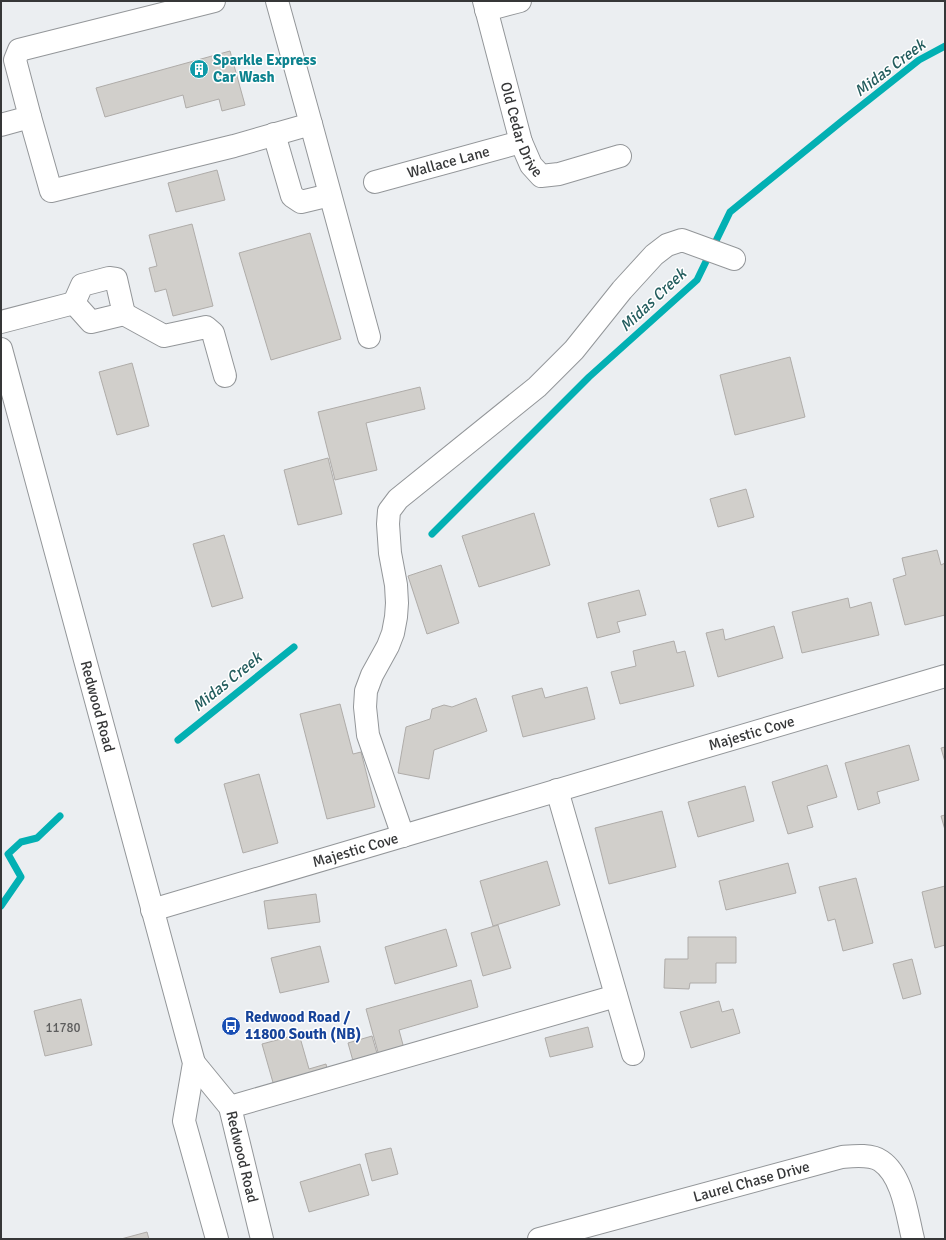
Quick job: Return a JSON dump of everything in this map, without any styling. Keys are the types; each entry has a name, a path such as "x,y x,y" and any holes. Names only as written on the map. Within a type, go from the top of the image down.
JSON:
{"street":[{"path":"214,1 19,50 15,60 51,191 234,146 311,124"},
{"path":"277,1 369,337"},
{"path":"485,5 520,1"},
{"name":"Old Cedar Drive","path":"485,5 521,142 531,165 541,176 559,174 620,156"},
{"path":"1,125 30,117"},
{"path":"274,134 292,196 301,202 330,195"},
{"name":"Wallace Lane","path":"375,182 521,142"},
{"path":"403,836 368,735 365,707 366,691 372,675 390,639 396,617 396,585 388,536 389,511 398,499 537,387 574,350 622,290 654,254 667,245 682,240 734,259"},
{"path":"74,303 82,286 109,278 116,279 124,314"},
{"path":"74,303 91,322 124,314 164,336 206,327 213,333 224,376"},
{"path":"1,322 74,303"},
{"name":"Redwood Road","path":"1,349 194,1063 230,1107 262,1239"},
{"name":"Majestic Cove","path":"152,910 945,676"},
{"path":"557,790 633,1054"},
{"path":"230,1107 616,996"},
{"name":"Redwood Road","path":"194,1063 184,1121 217,1239"},
{"name":"Laurel Chase Drive","path":"539,1239 842,1157 861,1155 880,1160 892,1172 900,1186 913,1239"}],"building":[{"name":"Sparkle Express Car Wash","path":"230,51 245,105 222,111 219,99 186,108 183,95 105,117 96,88"},
{"path":"217,170 225,200 176,212 168,183"},
{"path":"192,224 213,306 173,316 166,289 155,292 149,268 157,266 149,235"},
{"path":"310,233 341,339 271,360 239,253"},
{"path":"790,357 805,417 735,435 720,375"},
{"path":"132,363 149,426 117,435 99,372"},
{"path":"420,387 425,409 366,423 377,470 335,480 318,412"},
{"path":"328,458 342,514 298,525 284,470"},
{"path":"746,489 754,517 718,527 710,499"},
{"path":"534,513 550,565 479,587 462,536"},
{"path":"224,535 243,598 212,607 193,544"},
{"path":"937,550 941,565 945,563 945,615 905,625 893,579 906,575 902,558"},
{"path":"441,565 459,623 427,634 408,576"},
{"path":"639,590 646,615 617,622 620,632 597,638 588,603"},
{"path":"848,598 850,608 871,602 879,635 802,653 792,612"},
{"path":"774,626 783,658 718,677 706,633 723,629 725,640"},
{"path":"674,641 677,653 685,651 694,686 620,704 611,672 636,666 633,651"},
{"path":"587,687 595,719 523,737 512,696 542,688 545,698"},
{"path":"476,698 487,731 434,750 429,779 398,773 406,727 430,719 432,709 444,705 452,707"},
{"path":"340,704 353,754 361,752 375,807 327,819 300,714"},
{"path":"909,745 919,780 877,792 880,803 858,810 845,763"},
{"path":"945,747 945,762 941,748"},
{"path":"827,765 837,797 807,806 813,827 788,834 772,782"},
{"path":"259,774 278,843 243,853 224,784"},
{"path":"745,786 754,821 698,837 688,802"},
{"path":"662,811 676,867 609,884 595,828"},
{"path":"945,815 945,830 941,816"},
{"path":"547,861 560,905 493,926 480,881"},
{"path":"788,863 796,893 726,910 719,881"},
{"path":"856,878 873,943 843,951 835,919 828,921 819,887"},
{"path":"945,886 945,945 935,948 922,892"},
{"path":"316,894 320,922 268,929 264,901"},
{"path":"498,925 511,968 483,976 471,933"},
{"path":"446,929 457,966 395,984 385,947"},
{"path":"688,937 736,937 736,963 716,963 716,983 690,983 689,989 664,988 665,959 688,959"},
{"path":"320,946 329,982 280,993 271,958"},
{"path":"912,959 921,994 903,999 893,964"},
{"path":"471,980 478,1007 399,1030 406,1056 381,1063 366,1009"},
{"path":"81,999 92,1045 45,1056 34,1011"},
{"path":"719,1001 722,1012 733,1009 740,1033 691,1048 680,1012"},
{"path":"588,1027 593,1047 550,1057 545,1038"},
{"path":"299,1034 309,1069 326,1064 329,1078 276,1093 262,1044"},
{"path":"372,1036 379,1060 355,1068 348,1043"},
{"path":"391,1148 398,1174 372,1181 365,1154"},
{"path":"360,1164 369,1195 309,1212 300,1182"},
{"path":"147,1232 149,1239 121,1239"}],"waterway":[{"name":"Midas Creek","path":"432,534 589,377 697,280 730,212 919,60 945,46"},
{"name":"Midas Creek","path":"178,740 294,647"},
{"name":"Midas Creek","path":"1,906 21,877 8,854 21,842 37,838 60,816"}],"place":[{"name":"Sparkle Express Car Wash","path":"199,69"},
{"name":"Redwood Road / 11800 South (NB)","path":"231,1026"}]}
